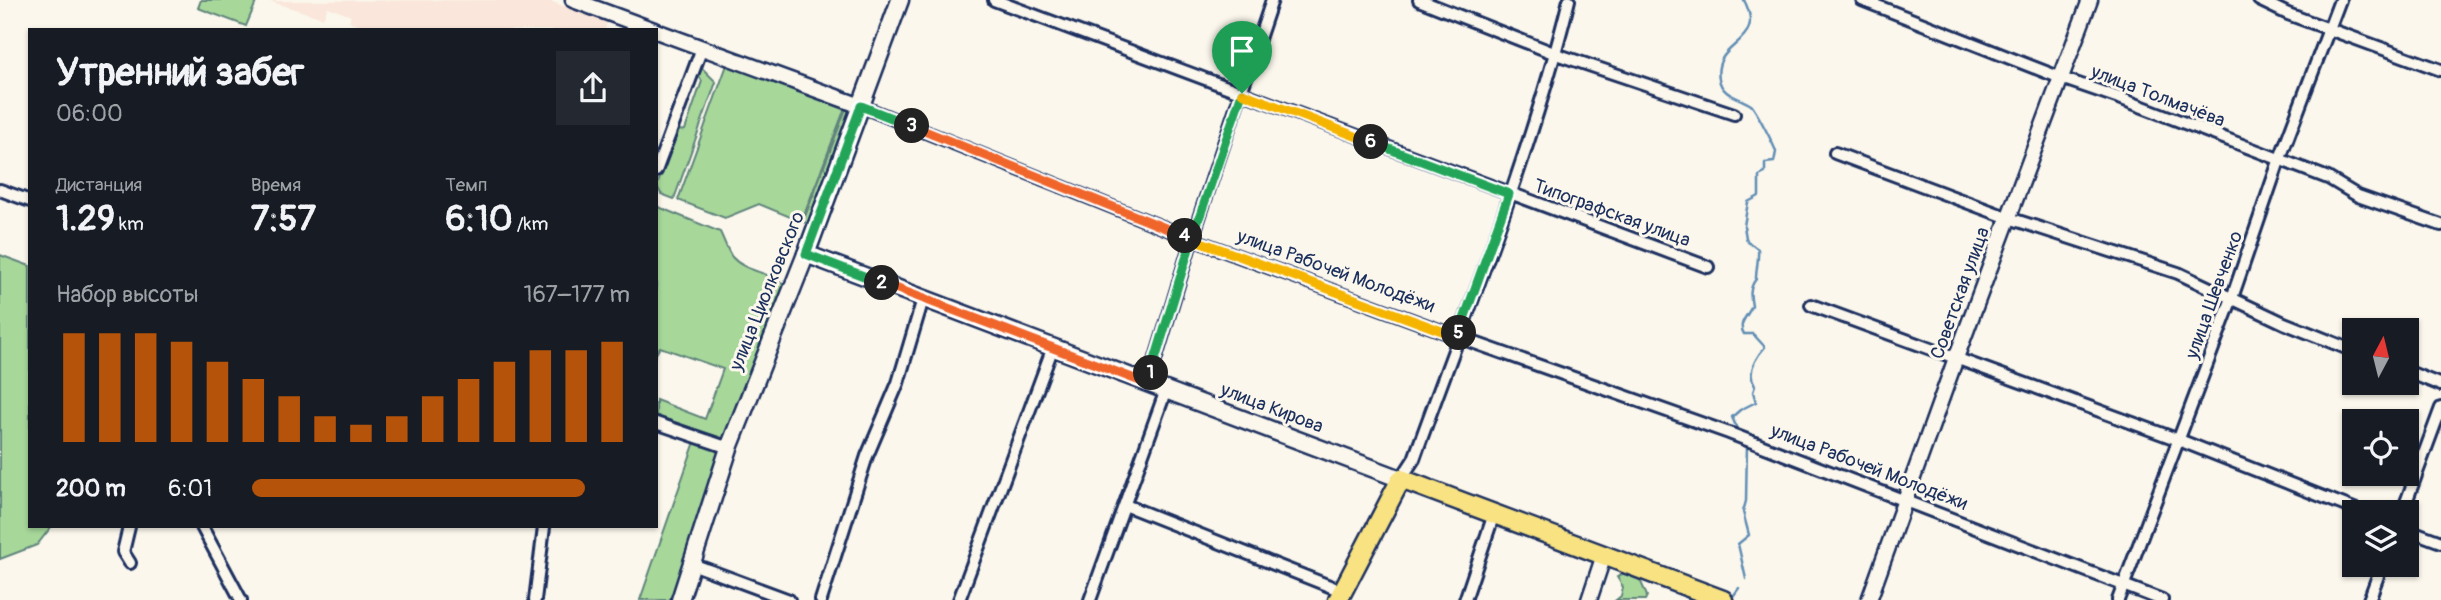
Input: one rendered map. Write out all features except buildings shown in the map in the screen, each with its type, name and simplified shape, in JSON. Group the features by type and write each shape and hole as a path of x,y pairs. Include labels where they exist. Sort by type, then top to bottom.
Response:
{"main road":[{"name":"улица Циолковского","path":"680,600 729,448 806,254 900,0"},
{"name":"улица Кирова","path":"806,254 1723,600"},
{"path":"1340,596 1401,479"}],"street":[{"name":"улица Рабочей Молодёжи","path":"573,0 650,28"},
{"name":"Типографская улица","path":"994,0 1708,267"},
{"path":"1148,384 1192,239 1272,0"},
{"path":"1419,0 1556,54 1734,114"},
{"path":"1401,479 1413,459 1509,194 1556,54 1569,0"},
{"name":"улица Толмачёва","path":"1862,0 2328,178 2358,196 2441,225"},
{"name":"Советская улица","path":"1869,600 2090,0"},
{"path":"2259,0 2288,14 2441,70"},
{"name":"улица Шевченко","path":"2118,600 2232,298 2279,161 2340,0"},
{"name":"улица Рабочей Молодёжи","path":"658,31 861,106 1192,239 1729,433 2162,600"},
{"path":"658,166 702,48"},
{"path":"1835,153 2008,218 2178,273 2284,323 2342,346"},
{"path":"0,190 28,200"},
{"path":"821,600 867,456 898,383 923,299"},
{"path":"1811,304 2179,440 2342,504"},
{"path":"959,600 1053,347"},
{"path":"2419,376 2441,385"},
{"path":"1090,600 1166,390"},
{"path":"2407,500 2441,408"},
{"path":"658,423 729,448"},
{"path":"1125,505 1340,596"},
{"path":"1465,600 1494,514"},
{"path":"129,528 123,552 130,563"},
{"path":"203,528 241,600"},
{"path":"535,600 544,528"},
{"path":"2419,534 2441,542"},
{"path":"1588,600 1604,555"},
{"path":"692,564 789,600"},
{"path":"2369,600 2378,577"}],"shaded area":[{"path":"547,0 607,22 606,28 367,28 349,21 351,16 328,7 323,18 269,1"}],"green space":[{"path":"201,0 257,0 246,26 198,8"},
{"path":"728,62 845,108 804,215 795,219 759,204 725,218 678,200"},
{"path":"700,66 716,82 674,199 661,194 658,183 676,131 685,130 702,81 699,76"},
{"path":"849,101 861,106 816,226 803,222"},
{"path":"658,207 720,232 730,254 738,262 773,277 785,286 725,439 658,417 658,401 705,419 723,369 660,347 658,350"},
{"path":"0,255 28,265 28,528 50,528 37,545 0,559"},
{"path":"697,436 729,448 680,600 640,600"},
{"path":"1626,572 1638,575 1647,596 1645,600 1616,600 1621,596 1623,587 1617,577"}],"waterway":[{"path":"1738,431 1732,417 1756,402 1752,371 1755,361 1765,347 1753,334 1744,334 1742,330 1742,323 1752,306 1751,292 1756,279 1758,253 1758,249 1748,242 1744,226 1748,202 1759,196 1759,176 1765,173 1765,163 1774,162 1776,152 1751,105 1727,93 1719,79 1719,66 1723,57 1745,35 1749,26 1750,15 1744,0"},
{"path":"1746,579 1738,544 1749,535 1743,512 1746,501 1747,444"},
{"path":"1734,595 1739,588"}],"route":[{"path":"1242,93 1192,239 1148,384 806,254 861,106 1192,239 1458,337 1509,194 1242,93"}]}
